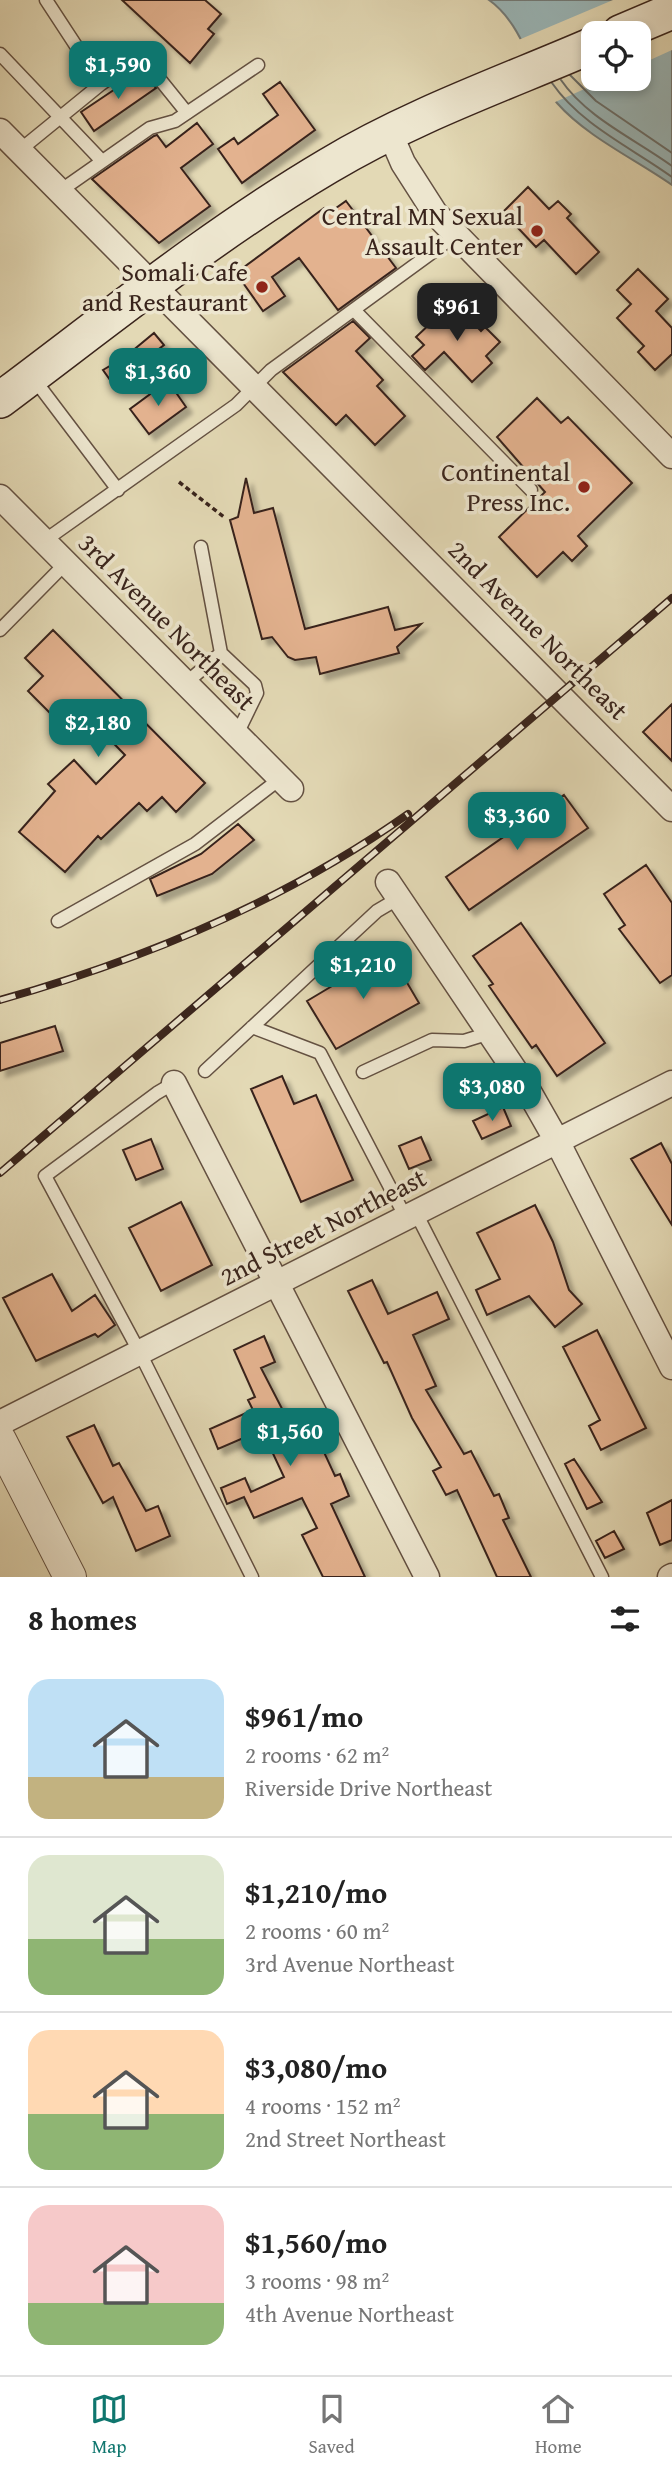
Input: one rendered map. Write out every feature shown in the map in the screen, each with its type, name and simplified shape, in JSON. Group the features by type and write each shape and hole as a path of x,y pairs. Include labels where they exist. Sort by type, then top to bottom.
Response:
{"main road":[{"path":"648,21 672,11"},
{"path":"0,400 155,284 330,164 390,133 581,50"}],"street":[{"name":"2nd Avenue Northeast","path":"0,131 669,798"},
{"path":"390,133 403,163 435,213 672,456"},
{"name":"3rd Avenue Northeast","path":"0,496 286,783"},
{"path":"394,890 490,1033 557,1141 672,1367"},
{"path":"174,1083 427,1577"},
{"name":"2nd Street Northeast","path":"0,1423 672,1083"},
{"path":"0,1440 70,1577"}],"lane":[{"path":"46,0 101,84"},
{"path":"0,54 101,160"},
{"path":"20,150 63,118 101,84 141,56 187,113"},
{"path":"60,191 150,128 175,121 258,65"},
{"path":"44,541 236,405 271,370 456,235"},
{"path":"354,310 531,490"},
{"path":"32,376 118,490"},
{"path":"201,547 221,653 255,685 257,693 237,734"},
{"path":"0,630 66,563"},
{"path":"186,683 221,653"},
{"path":"58,921 195,844 286,783"},
{"path":"205,1071 377,911 394,890"},
{"path":"252,1027 320,1053 411,1215 602,1577"},
{"path":"363,1072 432,1040 464,1041 490,1033"},
{"path":"174,1083 46,1176 140,1353 253,1577"}],"path":[{"path":"178,482 225,517"}],"water":[{"path":"489,0 672,0 672,185 582,127 557,103 510,22"}],"pier":[{"path":"613,0 672,0 672,50 651,60 651,21 581,21 581,91 553,103 516,41"}],"building":[{"path":"122,0 205,0 221,14 208,29 214,34 190,63"},
{"path":"142,71 156,88 94,131 81,112"},
{"path":"280,82 315,130 242,183 218,149 234,138 238,144 278,115 263,94"},
{"path":"197,123 213,144 181,168 210,206 159,243 92,179 154,136 157,135 166,147"},
{"path":"528,187 549,209 558,201 571,214 567,218 599,252 576,274 544,240 536,247 503,212"},
{"path":"346,201 396,268 338,310 299,258 272,277 285,296 263,311 236,273 324,208 329,213"},
{"path":"638,269 668,299 656,311 672,328 672,354 655,370 638,352 644,346 617,318 631,304 617,290"},
{"path":"453,302 481,331 485,327 500,342 486,356 492,363 472,382 444,352 425,370 412,356 424,345 416,337"},
{"path":"353,321 370,338 356,351 383,380 377,386 405,416 375,445 346,415 336,425 283,372"},
{"path":"154,333 164,345 113,384 103,370 125,357"},
{"path":"168,381 186,407 149,434 130,409"},
{"name":"Continental Press Inc.","path":"537,398 561,423 568,417 632,483 578,536 587,546 572,561 563,552 537,577 499,537 545,492 497,437"},
{"path":"246,478 254,513 273,508 305,629 388,607 395,630 421,624 397,647 399,653 320,674 316,657 295,660 288,657 272,637 262,639 230,520 238,517"},
{"path":"53,630 205,783 176,812 162,797 147,811 139,803 101,839 98,836 65,872 19,832 55,791 48,784 74,760 96,784 125,755 84,713 67,730 28,691 43,676 25,658"},
{"path":"672,704 672,761 643,732"},
{"path":"564,795 588,828 469,910 446,877"},
{"path":"238,824 254,840 212,874 157,896 150,879 201,854"},
{"path":"646,865 672,903 672,975 660,983 619,929 625,925 604,894"},
{"path":"521,923 605,1043 557,1076 536,1045 532,1048 489,986 493,984 473,956"},
{"path":"389,952 419,1003 336,1049 307,1001"},
{"path":"55,1026 63,1051 0,1071 0,1043"},
{"path":"282,1076 294,1104 316,1095 353,1180 301,1202 251,1089"},
{"path":"503,1107 511,1126 482,1139 473,1121"},
{"path":"421,1137 431,1160 409,1169 399,1146"},
{"path":"151,1139 163,1169 136,1180 123,1150"},
{"path":"661,1143 672,1164 672,1225 631,1159"},
{"path":"181,1202 212,1265 161,1291 129,1228"},
{"path":"535,1205 553,1242 569,1290 582,1304 555,1327 529,1296 487,1315 476,1290 500,1279 477,1233"},
{"path":"52,1274 72,1311 95,1295 115,1325 98,1337 95,1334 36,1361 3,1298"},
{"path":"372,1280 388,1314 437,1292 449,1319 413,1335 436,1386 426,1390 464,1454 471,1451 494,1496 499,1494 509,1518 503,1520 531,1577 497,1577 457,1490 446,1495 433,1471 441,1467 412,1418 387,1362 384,1363 348,1291"},
{"path":"597,1330 646,1428 601,1450 589,1426 600,1420 563,1347"},
{"path":"264,1336 275,1362 261,1368 294,1432 311,1424 335,1476 340,1474 349,1496 331,1504 365,1577 323,1577 302,1535 317,1528 302,1498 254,1518 244,1497 227,1504 221,1488 245,1478 251,1492 284,1477 262,1430 218,1449 210,1429 253,1410 248,1400 255,1397 234,1350"},
{"path":"94,1425 113,1466 119,1463 146,1511 158,1506 170,1536 136,1551 113,1497 103,1503 67,1437"},
{"path":"574,1459 602,1502 587,1509 565,1464"},
{"path":"672,1500 672,1540 660,1545 647,1513"},
{"path":"614,1531 624,1549 605,1558 596,1541"}],"railway":[{"path":"0,1173 672,598"},
{"path":"0,1000 108,966 212,924 313,874 408,814"}],"place":[{"name":"Central MN Sexual Assault Center","path":"537,231"},
{"name":"Somali Cafe and Restaurant","path":"262,287"},
{"name":"Continental Press Inc.","path":"584,487"}]}
